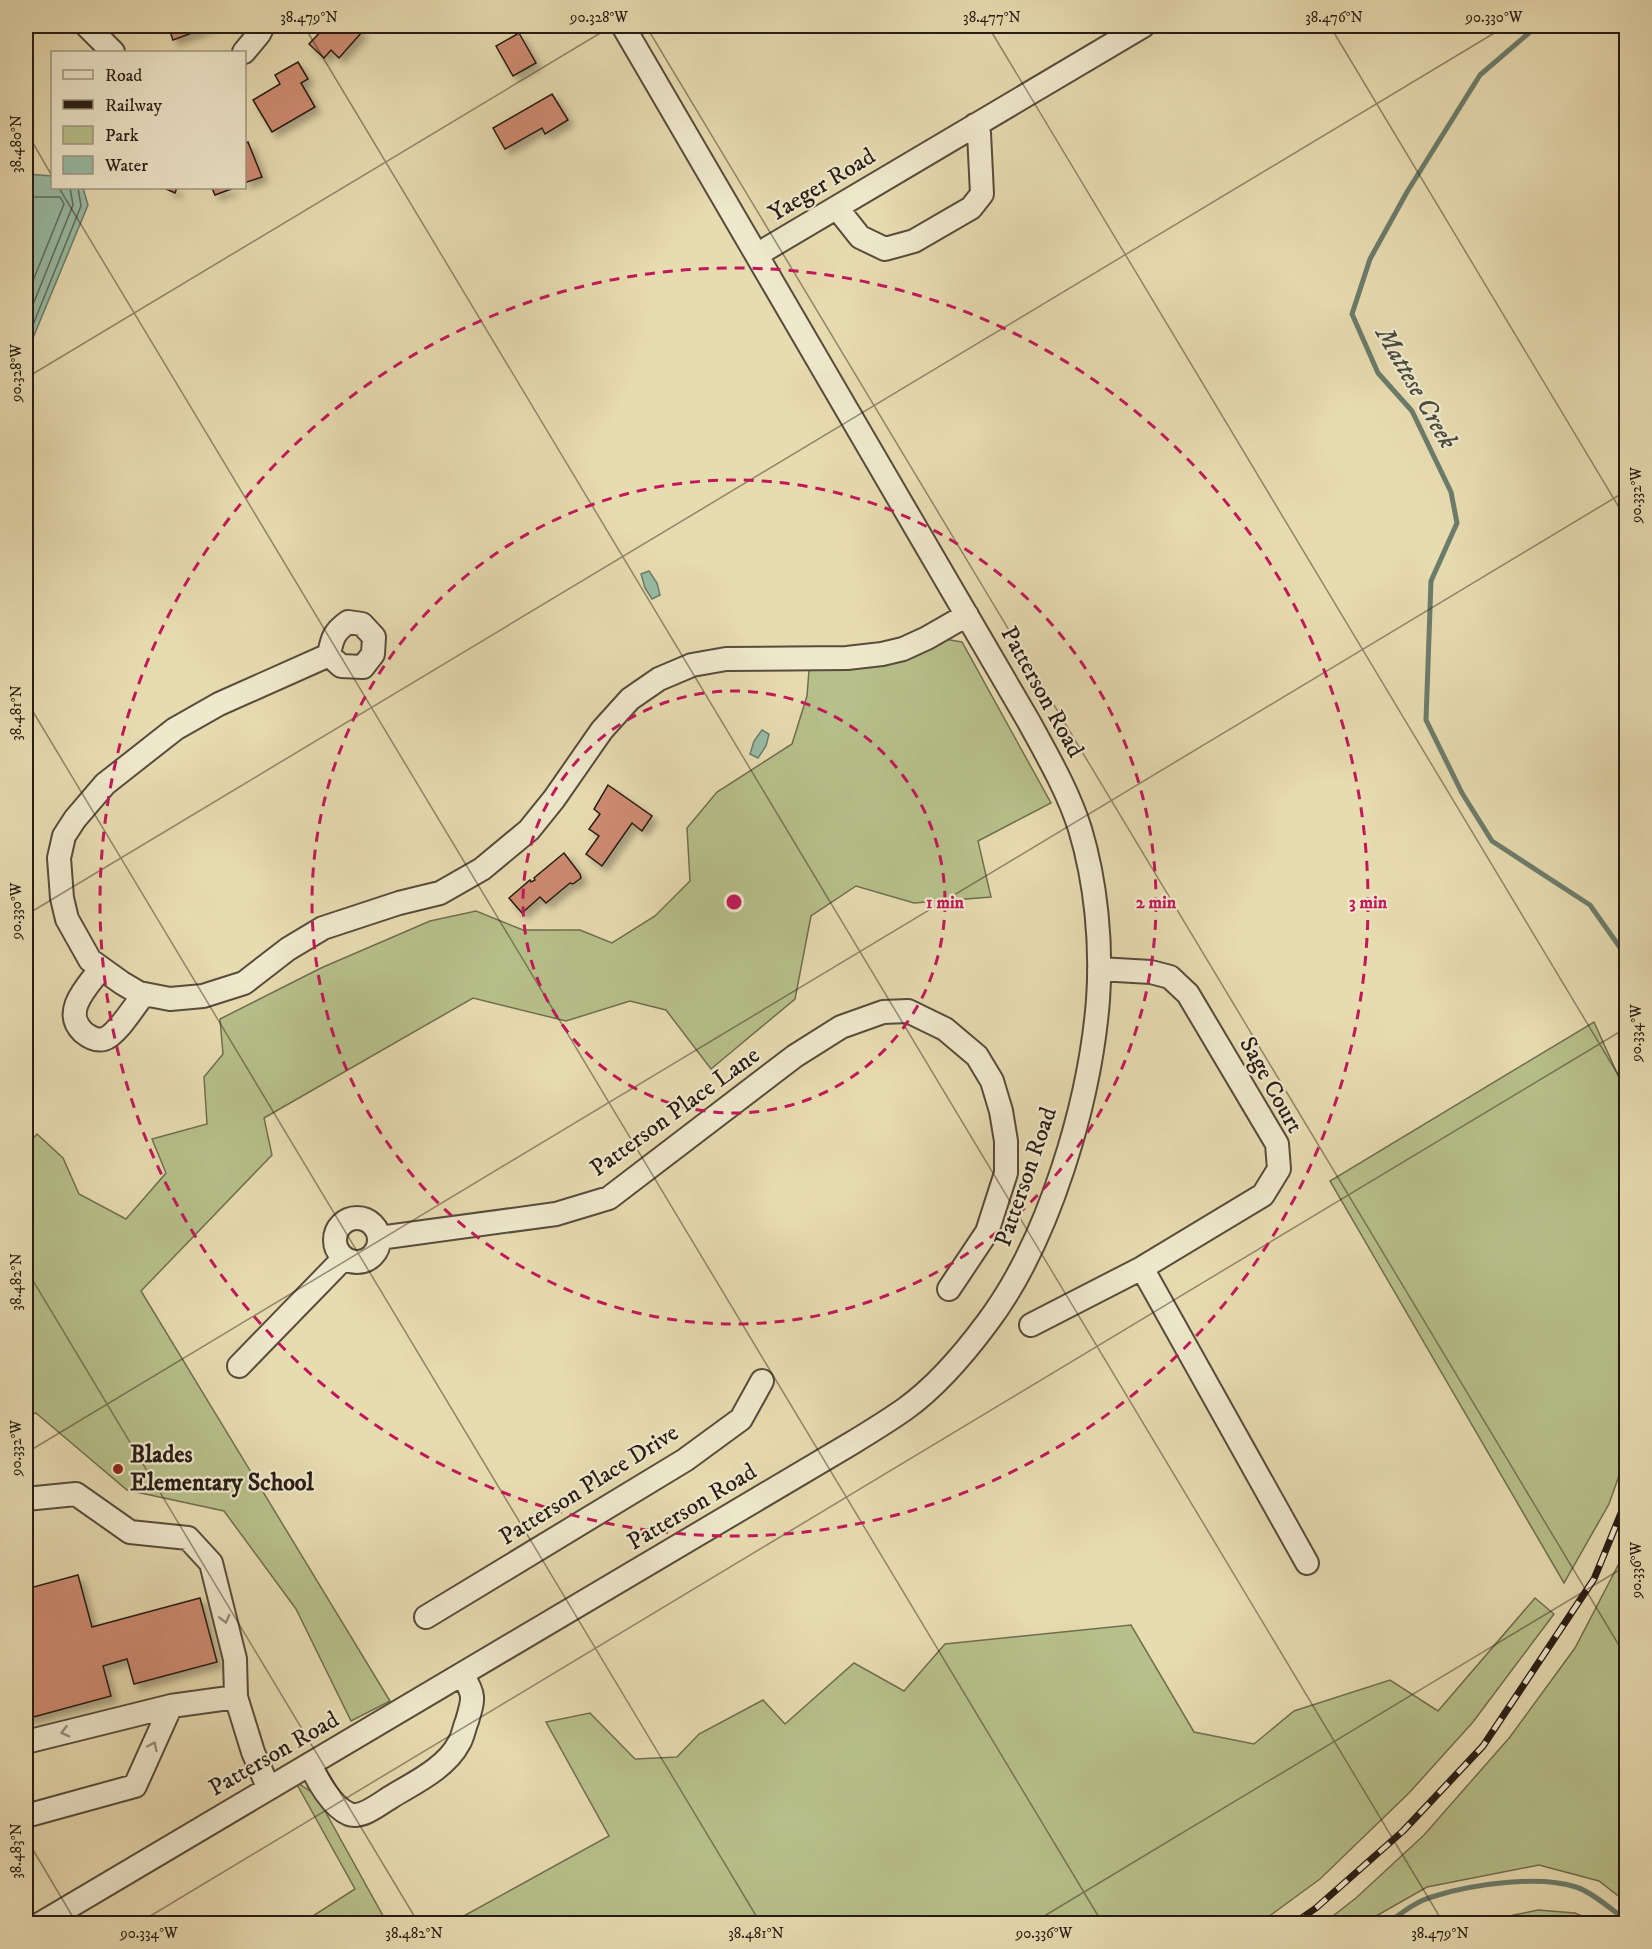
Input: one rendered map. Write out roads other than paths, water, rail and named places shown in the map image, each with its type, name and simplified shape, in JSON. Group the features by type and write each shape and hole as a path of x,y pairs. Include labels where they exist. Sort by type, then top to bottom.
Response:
{"street":[{"path":"87,26 112,51"},
{"path":"245,51 260,34 262,26"},
{"name":"Yaeger Road","path":"623,26 758,254 1143,26"},
{"path":"837,208 860,237 885,249 914,241 971,208 982,194 979,133 975,125"},
{"name":"Patterson Road","path":"40,1923 907,1408 935,1384 988,1323 1030,1254 1052,1199 1076,1119 1086,1078 1098,1000 1097,920 1092,882 1080,830 1069,797 1034,731 758,254"},
{"path":"329,656 219,704 175,729 105,784 80,811 64,836 60,854 62,898 68,919 90,960 100,968 144,994 170,999 203,996 244,983 288,949 322,928 399,903 440,893 482,869 529,830 554,799 602,730 630,699 659,679 692,665 726,659 847,658 882,654 903,649 967,615"},
{"path":"100,968 78,999 74,1014 79,1028 90,1038 104,1039 116,1031 144,994"},
{"name":"Sage Court","path":"1031,1325 1142,1268 1263,1195 1279,1169 1277,1143 1188,994 1170,977 1151,972 1099,969"},
{"name":"Patterson Place Lane","path":"379,1238 556,1214 609,1198 795,1056 841,1027 883,1012 908,1011 945,1029 977,1056 992,1081 1001,1111 1006,1141 1006,1173 987,1232 950,1289"},
{"path":"361,1218 367,1220 377,1231 379,1238 376,1252 365,1261 351,1262 344,1258 335,1245 336,1231 347,1220 361,1218"},
{"path":"239,1366 344,1258"},
{"path":"1142,1268 1307,1563"},
{"name":"Patterson Place Drive","path":"426,1617 685,1460 741,1419 762,1381"},
{"path":"26,1499 76,1494 130,1532 188,1538 211,1563 235,1659 236,1697 253,1752 268,1787"},
{"path":"310,1764 320,1784 332,1799 350,1814 359,1814 400,1792 449,1757 460,1742 472,1704 472,1691 462,1674"},
{"path":"26,1742 171,1706 236,1697"},
{"path":"26,1816 135,1786 171,1706"}],"water":[{"path":"26,174 51,176 51,189 83,189 88,205 26,351"},
{"path":"649,571 657,583 660,595 652,599 645,588 641,574"},
{"path":"762,730 769,734 766,746 758,758 750,754 754,741"}],"waterway":[{"name":"Mattese Creek","path":"1537,26 1480,75 1407,192 1370,259 1352,314 1378,373 1412,411 1451,492 1457,523 1431,581 1426,720 1462,793 1492,841 1590,905 1626,956"},
{"name":"Mattese Creek","path":"1387,1924 1410,1907 1429,1898 1468,1888 1525,1881 1561,1883 1582,1889 1626,1920"}],"railway":[{"path":"1293,1924 1316,1908 1403,1831 1483,1746 1594,1579 1626,1501"}],"place":[{"name":"Blades Elementary School","path":"118,1469"}]}
